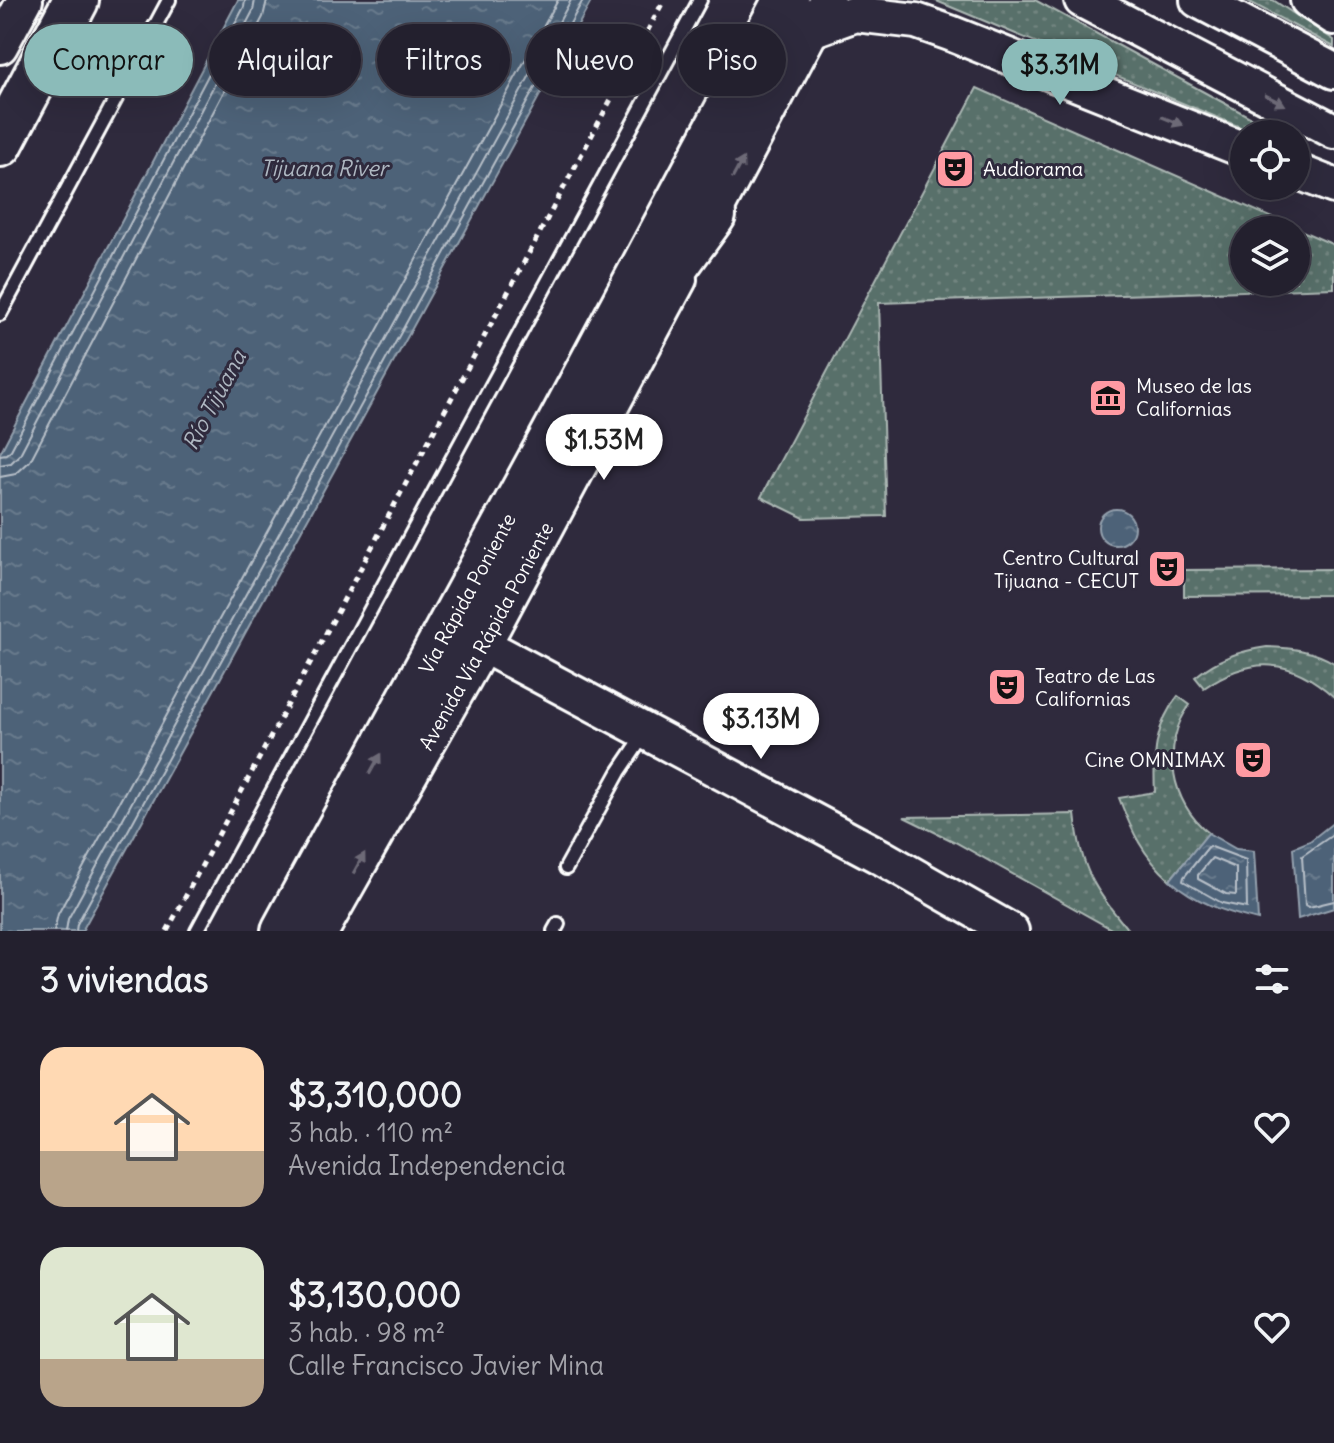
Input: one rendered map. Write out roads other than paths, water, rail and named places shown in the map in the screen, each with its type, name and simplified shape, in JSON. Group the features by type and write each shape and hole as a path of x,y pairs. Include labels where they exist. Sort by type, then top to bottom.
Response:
{"highway":[{"path":"52,24 60,0"},
{"path":"63,24 76,0"},
{"name":"Vía Rápida Poniente","path":"284,931 556,431 798,15"},
{"path":"0,144 25,96"},
{"path":"556,431 713,215"}],"main road":[{"path":"0,46 25,0"},
{"name":"Avenida Vía Rápida Poniente","path":"321,931 483,645 713,215 798,15 827,0"},
{"path":"1082,0 1334,131"},
{"path":"1198,0 1334,71"},
{"path":"1308,0 1334,17"},
{"path":"798,15 855,14 916,21 1230,144"},
{"path":"1310,177 1334,186"},
{"path":"483,645 883,858 1011,931"}],"lane":[{"path":"0,314 169,0"},
{"path":"197,931 700,0"},
{"path":"566,868 619,772 646,732"}],"water":[{"name":"Tijuana River","path":"238,0 592,0 579,24 526,24 526,96 539,96 82,931 0,931 0,453 188,96 193,96 193,86 209,55 209,96 361,96 361,24 225,24"},
{"path":"1116,509 1129,514 1134,527 1129,540 1116,545 1103,540 1098,527 1103,514"},
{"path":"1334,822 1334,908 1298,919 1293,848 1310,841"},
{"path":"1208,833 1236,849 1254,851 1258,920 1211,906 1170,880"}],"place":[{"name":"Audiorama","path":"955,169"},
{"name":"Museo de las Californias","path":"1108,398"},
{"name":"Centro Cultural Tijuana - CECUT","path":"1167,569"},
{"name":"Teatro de Las Californias","path":"1007,687"},
{"name":"Cine OMNIMAX","path":"1253,760"}],"water label":[{"name":"Río Tijuana","path":"214,400"}]}
